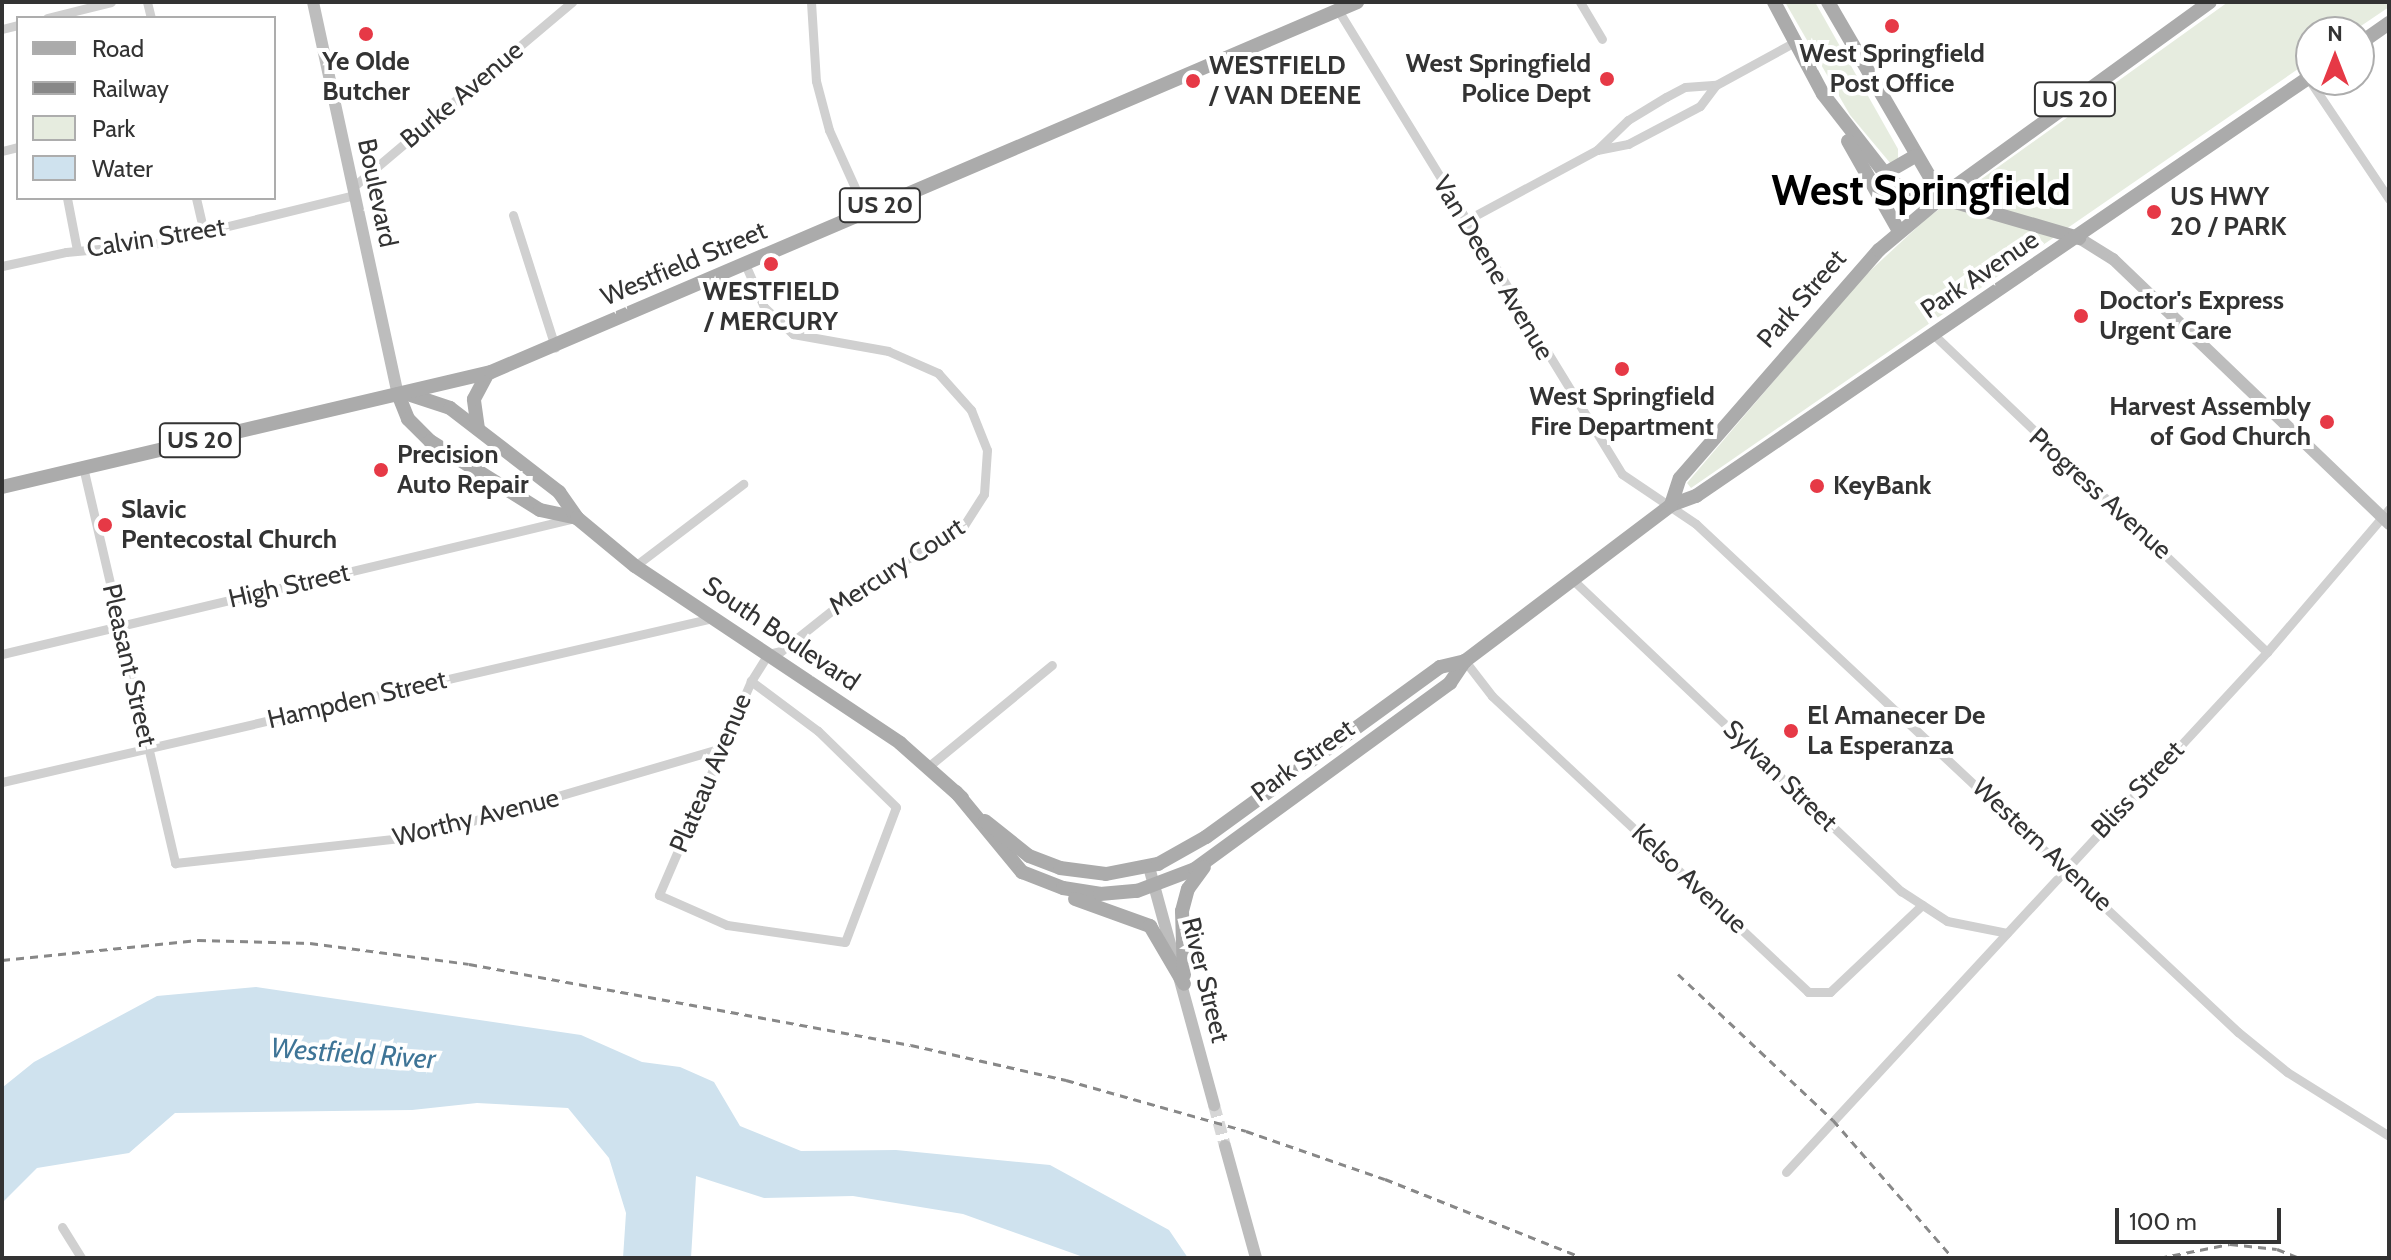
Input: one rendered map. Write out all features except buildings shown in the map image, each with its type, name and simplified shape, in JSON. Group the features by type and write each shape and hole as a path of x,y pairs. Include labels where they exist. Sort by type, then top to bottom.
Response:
{"main road":[{"name":"Boulevard","path":"313,2 398,394"},
{"name":"Westfield Street","path":"2,487 491,372 1357,2"},
{"path":"1774,2 1899,231"},
{"path":"1828,2 1942,198"},
{"name":"Park Street","path":"1158,886 1224,849 1450,683 1465,661 1671,505 1680,478 1845,285 1899,231 2210,2"},
{"name":"Park Avenue","path":"1671,505 1696,496 2079,238 2295,87"},
{"path":"1823,94 1893,184 2079,238 2113,259 2387,517"},
{"path":"1884,174 1915,156"},
{"path":"479,430 474,396 491,372"},
{"name":"South Boulevard","path":"577,518 540,510 430,441 408,419 398,394 433,399 479,430 559,492 577,518 635,566 929,766 1012,845 1045,863 1096,874 1149,867"},
{"name":"Park Street","path":"1149,867 1206,837 1440,667 1465,661"},
{"name":"South Boulevard","path":"956,792 1022,872"},
{"path":"1184,984 1182,911 1195,878 1224,849"},
{"name":"River Street","path":"1149,867 1158,886 1214,1105"},
{"path":"1022,872 1056,892 1150,926 1165,944 1184,984"},
{"path":"1022,872 1088,893 1158,886"},
{"path":"1225,1146 1256,1258"}],"street":[{"path":"55,16 111,2"},
{"name":"Burke Avenue","path":"354,191 572,2"},
{"path":"811,2 816,81 829,130 866,212"},
{"path":"1580,2 1602,39"},
{"name":"Van Deene Avenue","path":"1338,10 1617,468 1671,505"},
{"path":"1597,150 1628,144 1700,106 1716,85 1795,42"},
{"path":"1465,221 1597,150 1628,120 1666,97 1685,87 1716,85"},
{"path":"2322,96 2389,199"},
{"name":"Calvin Street","path":"2,266 77,250 137,246 204,233 354,191"},
{"path":"67,200 77,250"},
{"path":"196,200 204,233"},
{"path":"513,215 555,347"},
{"name":"Mercury Court","path":"745,264 764,307 793,334 897,353 946,379 976,419 988,460 982,501 961,530 875,576 781,651 768,654"},
{"name":"Progress Avenue","path":"1934,335 2267,652"},
{"name":"Pleasant Street","path":"83,467 175,863"},
{"path":"635,566 743,484"},
{"name":"Western Avenue","path":"1671,505 2066,867 2238,1032 2287,1072 2389,1136"},
{"name":"Bliss Street","path":"1786,1172 2267,652 2387,517"},
{"name":"High Street","path":"2,654 577,518"},
{"name":"Sylvan Street","path":"1574,581 1880,872 1922,905 1955,924 2007,933"},
{"name":"Hampden Street","path":"2,782 713,618"},
{"name":"Plateau Avenue","path":"751,681 818,731 896,807 845,942 727,925 659,895 751,681 768,654"},
{"name":"Kelso Avenue","path":"1465,661 1492,696 1808,992 1830,992 1922,905"},
{"path":"929,766 1052,665"},
{"name":"Worthy Avenue","path":"175,863 421,836 722,748"},
{"path":"62,1227 81,1258"}],"green space":[{"path":"1785,2 1815,2 1898,149 1898,159 1891,164 1850,115"},
{"path":"2228,2 2389,2 2389,7 2375,16 2295,16 2295,71 1691,488 1687,483 1858,282 1927,218"}],"water":[{"name":"Westfield River","path":"256,987 581,1035 642,1062 680,1067 714,1082 740,1126 801,1151 896,1150 1050,1165 1169,1230 1188,1258 1086,1258 963,1214 853,1196 764,1198 696,1176 691,1258 623,1258 626,1213 609,1158 568,1108 477,1103 412,1110 175,1113 129,1153 37,1168 2,1203 3,1087 34,1062 157,996"}],"tunnel":[{"path":"1214,1105 1225,1146"}],"railway":[{"path":"2,960 198,940 310,943 469,964 911,1045 1066,1080 1246,1131 1385,1179 1584,1258"},
{"path":"1678,974 1833,1120 1953,1258"},
{"path":"2159,1258 2230,1244 2277,1249 2299,1258"}],"place":[{"name":"West Springfield Post Office","path":"1892,26"},
{"name":"Ye Olde Butcher","path":"366,34"},
{"name":"West Springfield Police Dept","path":"1607,79"},
{"name":"WESTFIELD / VAN DEENE","path":"1193,81"},
{"name":"US HWY 20 / PARK","path":"2154,212"},
{"name":"WESTFIELD / MERCURY","path":"771,264"},
{"name":"Doctor's Express Urgent Care","path":"2081,316"},
{"name":"West Springfield Fire Department","path":"1622,369"},
{"name":"Harvest Assembly of God Church","path":"2327,422"},
{"name":"Precision Auto Repair","path":"381,470"},
{"name":"KeyBank","path":"1817,486"},
{"name":"Slavic Pentecostal Church","path":"105,525"},
{"name":"El Amanecer De La Esperanza","path":"1791,731"}],"district":[{"name":"West Springfield","path":"1921,190"}]}
